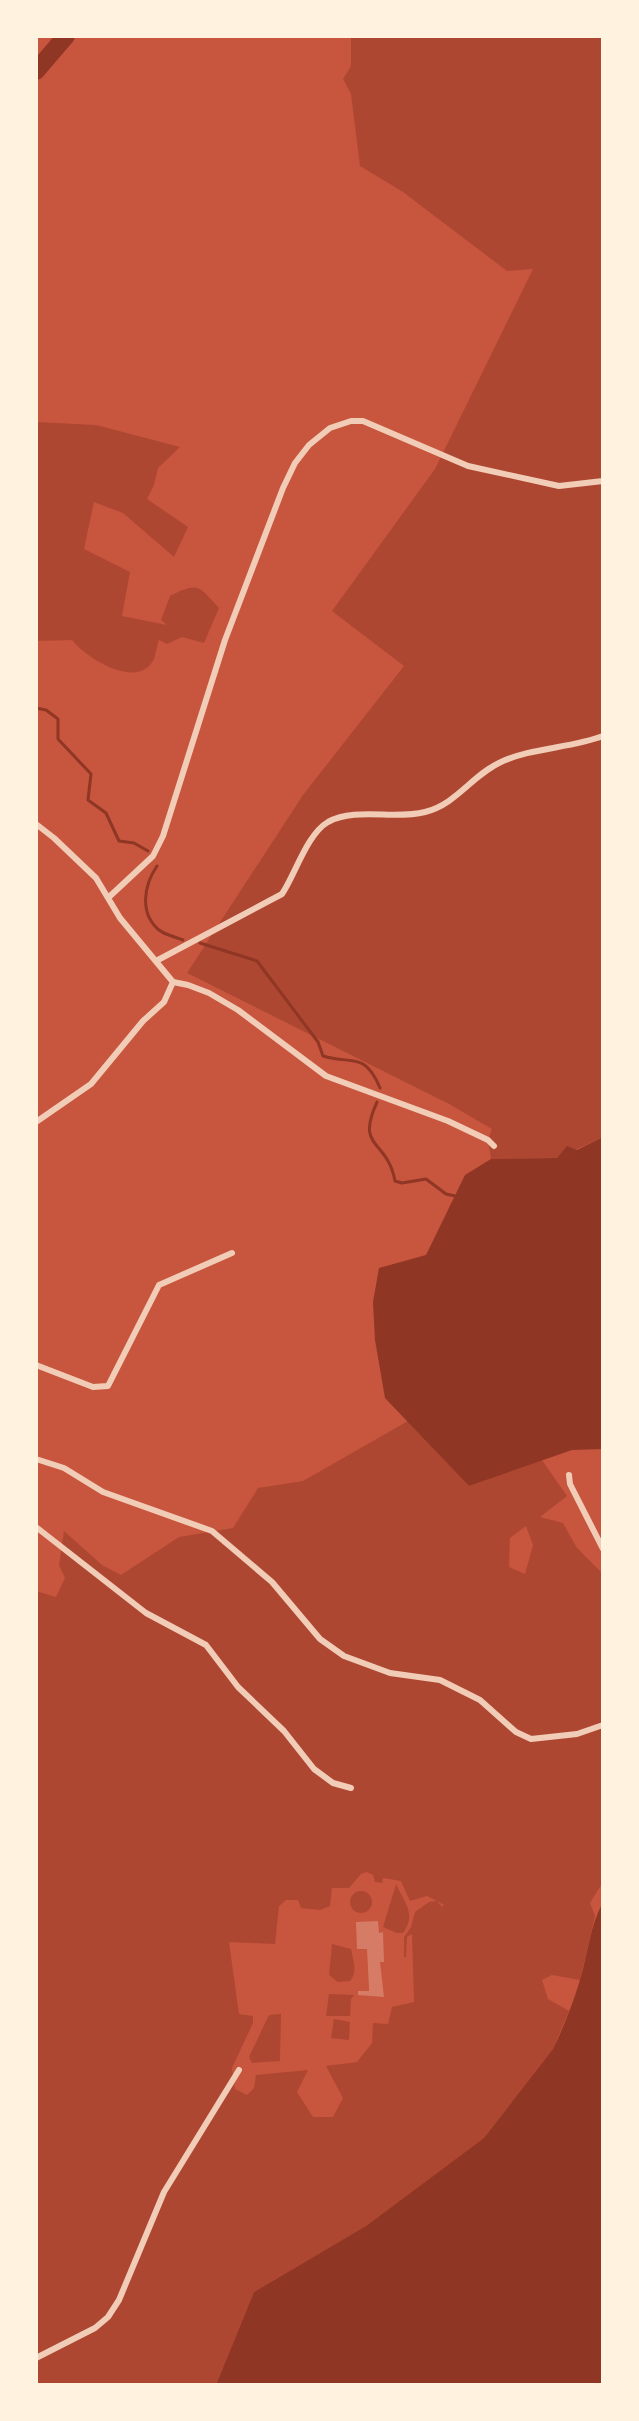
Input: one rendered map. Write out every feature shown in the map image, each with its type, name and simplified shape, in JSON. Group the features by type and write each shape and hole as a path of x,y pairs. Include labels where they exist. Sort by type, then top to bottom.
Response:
{"street":[{"path":"109,897 153,856 158,847 225,640 283,488 295,463 321,434 338,424 363,421 468,466 559,486 603,481"},
{"path":"156,961 282,894 303,853 324,824 342,817 422,813 446,805 484,772 504,761 603,736"},
{"path":"36,824 89,871 120,918 173,982 209,993 238,1010 326,1076 448,1121 488,1140 494,1146"},
{"path":"36,1122 91,1084 143,1021 164,1002 173,982"},
{"path":"36,1365 93,1387 108,1386 159,1285 232,1253"},
{"path":"36,1459 64,1468 113,1496 212,1531 272,1582 320,1639 344,1656 390,1673 440,1680 460,1688 480,1700 516,1732 531,1739 577,1734 603,1725"},
{"path":"569,1475 570,1484 603,1549"},
{"path":"36,1527 146,1613 206,1645 238,1687 284,1731 314,1769 333,1783 351,1788"},
{"path":"36,2358 95,2328 108,2317 119,2300 164,2192 239,2070"}],"shaded area":[{"path":"351,36 603,36 603,1137 557,1158 491,1159 488,1140 492,1129 449,1104 187,973 303,795 404,666 332,611 435,469 533,269 507,271 403,192 360,166 351,94 343,79 351,66"},
{"path":"36,422 96,425 180,447 158,468 147,499 188,527 174,557 123,513 94,502 84,549 130,572 122,616 167,625 161,620 170,596 192,588 202,590 219,608 204,643 182,637 167,644 159,640 154,659 146,668 125,672 88,655 72,640 36,641"},
{"path":"603,1137 603,1449 572,1450 469,1486 385,1398 375,1340 373,1302 379,1268 426,1255 465,1175 491,1159 557,1158 567,1146 577,1150"},
{"path":"408,1421 469,1486 542,1460 567,1496 540,1517 563,1523 577,1548 603,1574 603,1882 590,1903 595,1916 580,1980 552,1975 542,1980 548,1999 569,2011 553,2049 484,2138 366,2226 254,2292 216,2385 36,2385 36,1591 56,1597 65,1578 59,1565 64,1531 102,1565 121,1575 179,1537 233,1528 258,1488 303,1481","holes":["526,1526 533,1545 525,1574 509,1567 510,1538","367,1872 373,1875 375,1882 382,1883 383,1878 401,1881 410,1901 427,1896 437,1901 429,1902 415,1912 404,1937 406,1957 407,1937 412,1934 414,2002 392,2007 388,2024 373,2023 372,2043 357,2062 326,2066 343,2098 333,2117 313,2117 297,2092 308,2070 256,2075 254,2088 247,2095 235,2089 232,2068 253,2023 253,2016 239,2014 229,1942 275,1944 279,1906 286,1900 298,1900 301,1908 320,1910 330,1906 332,1888 349,1888 361,1874"]},
{"path":"396,1884 409,1914 403,1933 383,1927"},
{"path":"361,1891 369,1894 372,1902 369,1910 361,1913 353,1910 350,1902 353,1894"},
{"path":"603,1902 603,2385 216,2385 254,2292 366,2226 484,2138 553,2049 565,2024"},
{"path":"332,1944 351,1949 354,1970 350,1981 338,1982 329,1975"},
{"path":"329,1994 354,1995 350,2016 326,2016"},
{"path":"281,2014 280,2061 252,2063 249,2057 269,2015"},
{"path":"334,2019 350,2022 349,2040 331,2038"}],"building":[{"path":"378,1921 379,1933 383,1932 384,1962 380,1962 384,1997 358,1995 358,1991 369,1991 369,1988 367,1949 357,1949 356,1922"}],"waterway":[{"path":"36,71 66,36"},
{"path":"36,708 46,710 58,719 58,739 91,774 88,800 106,813 119,841 134,843 148,851"},
{"path":"157,866 147,890 148,916 159,930 183,940"},
{"path":"200,943 257,961 318,1042 323,1056 363,1064 380,1088"},
{"path":"377,1102 369,1129 371,1137 386,1157 395,1181 402,1183 426,1179 446,1194 455,1196"}]}
